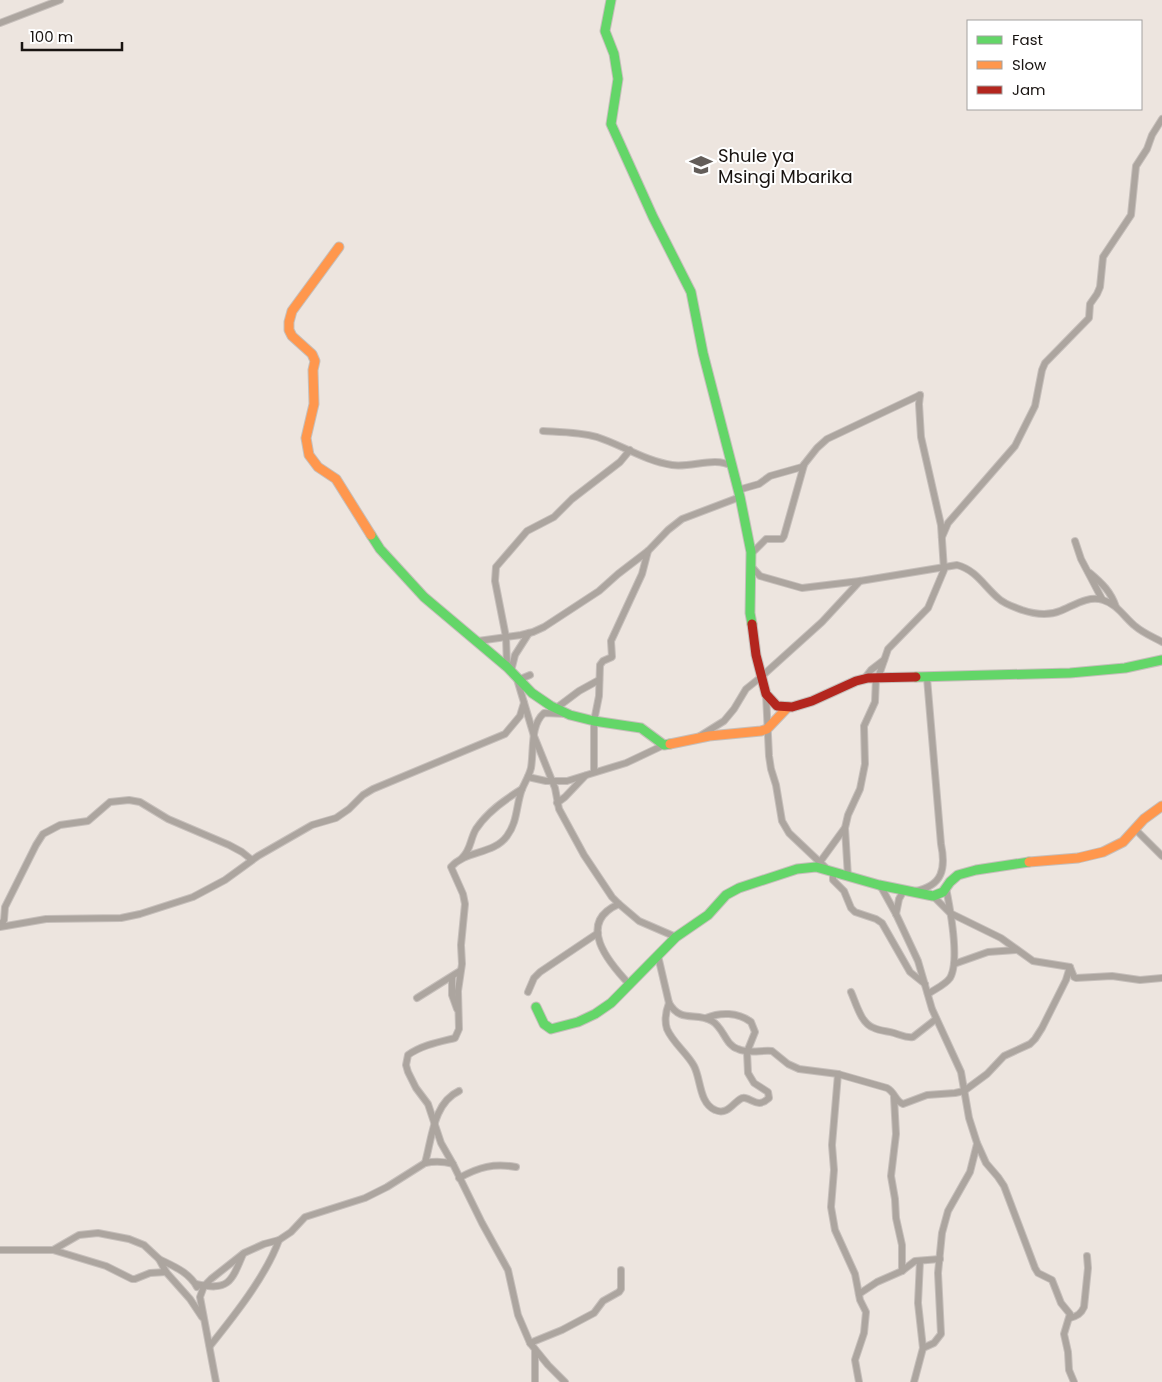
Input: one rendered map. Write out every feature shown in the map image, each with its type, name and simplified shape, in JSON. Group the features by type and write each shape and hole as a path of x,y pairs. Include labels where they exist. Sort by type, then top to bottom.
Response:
{"street":[{"path":"0,22 60,0"},
{"path":"611,0 605,31 614,54 618,79 611,124 653,217 691,292 701,346 739,493 751,554 750,613 761,677 766,694 770,764 776,785 782,823 789,833 827,868 848,877 933,896 941,893 958,875 976,870 1014,863 1078,858 1103,852 1124,842 1136,830 1144,818 1162,806"},
{"path":"942,538 948,523 1015,446 1035,406 1042,370 1046,363 1089,318 1090,304 1100,287 1103,257 1131,215 1136,166 1162,119"},
{"path":"338,247 292,311 290,317 290,329 294,340 310,352 316,361 313,370 314,404 306,438 309,455 318,467 336,479 380,549 428,601 478,641 532,693 570,714 642,728 664,745"},
{"path":"478,641 529,633 544,627 599,591 648,551 668,530 682,519 759,484 770,476 799,469 827,439 920,395 921,437 936,500 944,567 928,608 889,649 884,659 877,678 875,702 864,726 865,764 860,793 848,815 845,828 827,868"},
{"path":"544,431 593,436 660,462 674,465 721,462 732,466"},
{"path":"630,450 620,462 570,501 554,517 527,531 496,568 496,581 513,674 534,736 556,790 561,814 584,855 612,897 639,921 676,937"},
{"path":"751,554 766,539 782,538 784,536 804,465"},
{"path":"1075,541 1102,599 1116,607 1137,628 1162,642"},
{"path":"594,768 594,720 599,696 600,665 603,661 612,658 610,641 642,574 648,551"},
{"path":"752,566 760,576 800,588 860,581 957,565 969,569 1000,600 1030,612 1054,613 1078,602 1102,599"},
{"path":"1088,571 1104,585 1113,598 1116,607"},
{"path":"697,738 724,721 746,690 822,622 860,581"},
{"path":"513,674 515,655 529,633"},
{"path":"864,679 884,659"},
{"path":"766,694 777,706 788,708 812,701 864,679 1080,673 1125,668 1162,660"},
{"path":"513,674 530,675"},
{"path":"896,914 899,899 908,891 923,890 936,882 943,870 944,859 941,844 927,678"},
{"path":"461,859 488,850 498,845 507,837 517,816 522,790 528,776 532,760 534,736 540,716 557,708 579,691 599,680"},
{"path":"0,927 38,920 108,919 140,914 193,897 225,880 252,860 312,824 336,818 373,789 505,734 520,716 524,703"},
{"path":"557,802 565,797 594,768 626,763 664,745 719,735 751,734 767,729 788,708"},
{"path":"520,716 544,713 570,714"},
{"path":"528,776 552,781 567,781 586,775"},
{"path":"522,790 494,808 483,819 475,831 469,849 451,867 463,894 465,904 458,991 459,1029 455,1038 419,1048 408,1055 406,1060 408,1072 416,1088 428,1104 441,1143 508,1270 518,1315 530,1343 534,1350 565,1382"},
{"path":"0,927 4,920 5,907 43,834 64,824 88,821 112,801 129,800 140,802 168,819 229,845 252,860"},
{"path":"845,828 848,877"},
{"path":"1136,830 1162,856"},
{"path":"536,1007 548,1028 562,1027 596,1014 608,1006 630,985 676,937 708,915 730,892 797,869 827,868"},
{"path":"827,868 833,880 844,891 851,908 860,915 876,919 882,923 910,972 925,984"},
{"path":"880,885 918,961 936,1019 961,1072 977,1143 986,1163 1004,1186 1035,1268 1038,1273 1052,1280 1061,1302 1069,1312 1070,1318 1065,1326 1064,1334 1069,1370 1074,1382"},
{"path":"928,994 946,983 950,978 954,964 954,940 946,888"},
{"path":"933,896 950,914 1001,938 1033,960 1070,967"},
{"path":"619,904 603,913 598,921 598,933 607,958 630,985"},
{"path":"528,992 534,978 540,972 598,933"},
{"path":"954,964 988,952 1016,950"},
{"path":"658,956 672,1009 682,1015 706,1018 723,1014 743,1017 751,1022 755,1032 747,1052 750,1078 768,1092 769,1098 762,1102 754,1103 741,1098 728,1109 717,1111 713,1109 701,1091 693,1064 667,1029 666,1015 669,1002"},
{"path":"1070,967 1074,977 1081,979 1106,976 1140,980 1162,978"},
{"path":"895,1115 905,1104 928,1095 964,1091 987,1074 1004,1056 1035,1040 1062,990 1070,967"},
{"path":"417,998 460,971"},
{"path":"452,977 452,995 459,1013"},
{"path":"851,992 863,1019 875,1029 893,1032 904,1037 913,1037 936,1019"},
{"path":"706,1018 716,1024 732,1047 747,1052 772,1051 788,1064 799,1069 838,1074 888,1088 894,1093 898,1101 905,1104"},
{"path":"838,1074 832,1145 834,1170 831,1200 835,1230 855,1274 859,1294 866,1312 864,1333 855,1360 859,1382"},
{"path":"425,1163 435,1120 448,1097 459,1091"},
{"path":"894,1093 895,1143 891,1176 896,1218 902,1245 902,1271"},
{"path":"923,1348 934,1343 941,1334 938,1273 944,1221 970,1172 977,1143"},
{"path":"200,1297 204,1286 244,1252 279,1240 291,1232 305,1217 365,1198 387,1187 425,1163 445,1162 453,1164"},
{"path":"459,1178 475,1169 490,1165 516,1167"},
{"path":"54,1250 79,1235 98,1233 129,1238 144,1245 158,1259 166,1272 190,1299 206,1324"},
{"path":"210,1346 225,1328 260,1276 279,1240"},
{"path":"0,1250 54,1250 113,1268 132,1279 150,1273 166,1272"},
{"path":"158,1259 179,1268 196,1284 214,1288 223,1286 230,1280 244,1252"},
{"path":"1070,1318 1078,1316 1084,1307 1088,1268 1087,1256"},
{"path":"914,1382 923,1348 918,1303 920,1260"},
{"path":"859,1294 877,1282 902,1271 915,1261 940,1260"},
{"path":"530,1343 562,1330 594,1313 603,1301 621,1289 621,1270"},
{"path":"196,1284 206,1324 216,1382"},
{"path":"534,1350 535,1382"}],"traffic: fast":[{"path":"611,0 605,31 614,54 618,79 611,124 653,217 691,292 703,353 740,497 751,552 750,613 752,624"},
{"path":"371,535 380,549 424,597 507,667 532,693 551,706 570,715 594,721 641,728 664,745 670,744"},
{"path":"916,677 1070,673 1125,668 1162,660"},
{"path":"536,1007 544,1024 551,1029 578,1022 595,1014 611,1003 676,937 708,915 726,895 739,888 797,869 816,867 879,885 933,896 943,892 958,875 976,870 1029,862"}],"traffic: slow":[{"path":"339,247 292,311 289,330 292,336 312,354 315,361 313,370 314,404 306,438 309,455 318,467 336,479 371,535"},
{"path":"670,744 709,736 761,731 767,729 788,707"},
{"path":"1029,862 1078,858 1103,852 1123,842 1144,819 1162,806"}],"traffic: jam":[{"path":"752,624 756,655 766,694 777,706 792,707 812,701 856,681 868,678 916,677"}],"place":[{"name":"Shule ya Msingi Mbarika","path":"701,165"}]}
